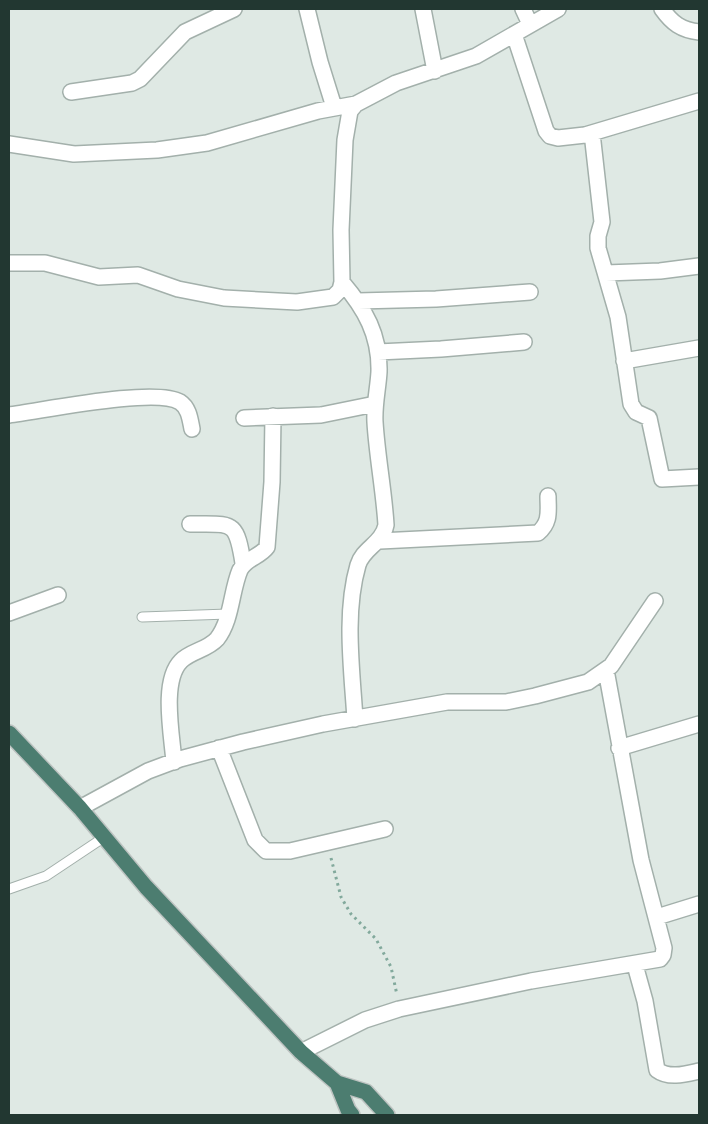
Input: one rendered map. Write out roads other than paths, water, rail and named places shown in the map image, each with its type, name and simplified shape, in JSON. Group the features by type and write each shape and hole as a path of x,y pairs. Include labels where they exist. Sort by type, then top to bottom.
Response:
{"highway":[{"path":"9,734 80,808 103,838 152,894 301,1052 337,1083 366,1092 387,1115"},
{"path":"337,1083 352,1115"}],"street":[{"path":"71,92 132,83 140,79 185,32 234,9"},
{"path":"307,9 320,62 334,107"},
{"path":"423,9 435,71"},
{"path":"523,9 530,24"},
{"path":"9,263 46,263 99,278 138,275 202,295 297,302 324,300 333,296 340,290 342,282 341,230 345,140 350,111 356,104 388,86 476,56 558,9"},
{"path":"662,9 670,20 680,28 699,32"},
{"path":"514,34 546,131 550,136 558,138 592,133 699,101"},
{"path":"9,144 74,154 157,150 207,143 334,107 356,104"},
{"path":"592,133 602,222 598,236 598,248 618,317 633,408 646,416 650,422 660,476 664,480 699,477"},
{"path":"606,273 669,270 699,266"},
{"path":"342,282 358,301 370,321 378,352 379,372 375,420 386,525 380,541 363,555 359,563 353,592 352,647 355,719"},
{"path":"358,301 436,299 530,292"},
{"path":"378,352 524,342"},
{"path":"624,361 699,348"},
{"path":"9,415 129,398 158,397 179,402 186,408 192,429"},
{"path":"244,418 321,415 376,404"},
{"path":"243,563 263,552 269,538 273,416"},
{"path":"380,541 538,533 546,526 549,516 548,496"},
{"path":"174,762 170,708 172,676 183,659 216,639 228,614 236,579 243,563 239,537 234,529 228,526 190,524"},
{"path":"9,613 58,595"},
{"path":"80,808 148,772 218,748 447,702 485,704 535,696 588,682 606,670 623,651 655,601"},
{"path":"301,1052 365,1020 399,1009 531,981 653,962 663,954 657,918 641,860 606,670"},
{"path":"619,748 699,724"},
{"path":"218,748 247,824 259,847 266,851 290,851 385,829"},
{"path":"657,918 699,904"},
{"path":"635,964 645,1001 657,1070 662,1074 672,1076 699,1071"}],"lane":[{"path":"142,617 228,614"},
{"path":"9,889 53,872 103,838"}]}
